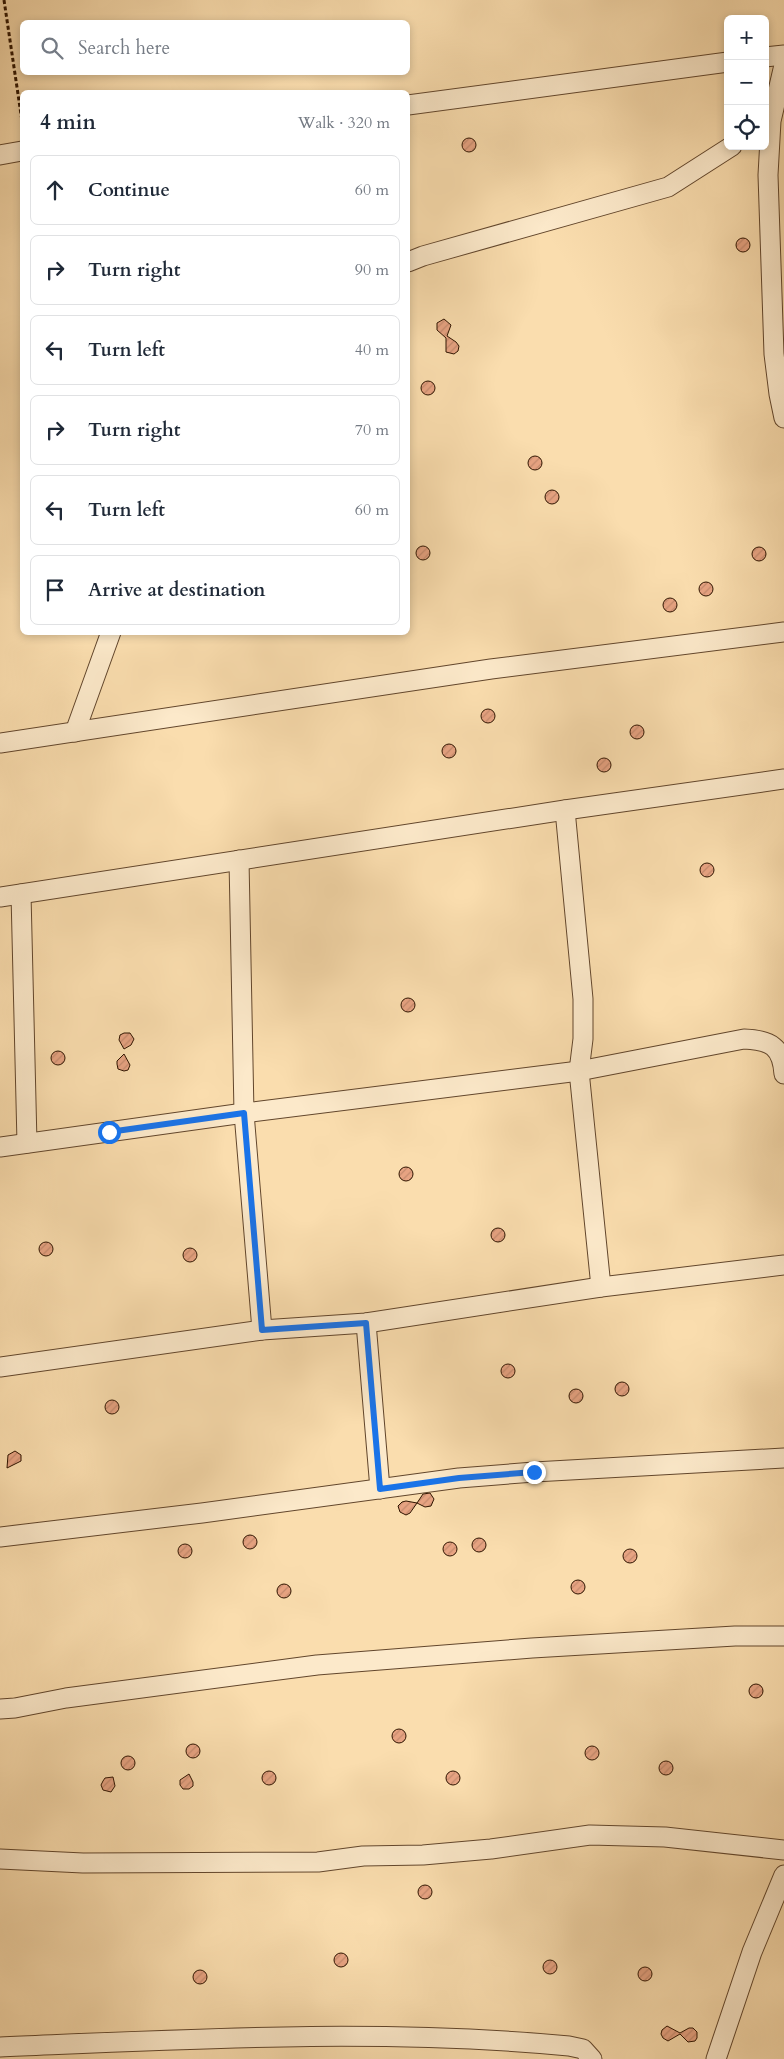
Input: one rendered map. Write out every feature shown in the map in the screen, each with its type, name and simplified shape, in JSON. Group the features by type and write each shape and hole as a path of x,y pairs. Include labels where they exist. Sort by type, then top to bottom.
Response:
{"street":[{"path":"769,57 784,55"},
{"path":"410,105 724,63"},
{"path":"769,119 784,64"},
{"path":"410,261 668,187 726,150"},
{"path":"768,150 770,279 778,394 784,418"},
{"path":"0,155 20,151"},
{"path":"0,744 491,669 784,632"},
{"path":"75,732 110,635"},
{"path":"0,897 565,810 784,779"},
{"path":"565,810 583,999 583,1040 579,1071 601,1287"},
{"path":"239,860 244,1113 262,1330"},
{"path":"21,894 27,1142"},
{"path":"0,1147 244,1113 579,1071 744,1039 757,1039 775,1047 781,1057 784,1074"},
{"path":"0,1367 262,1330 366,1323 601,1287 784,1265"},
{"path":"366,1323 380,1489"},
{"path":"0,1537 202,1513 459,1478 784,1458"},
{"path":"0,1709 66,1698 317,1665 592,1644 735,1636 784,1636"},
{"path":"0,1859 84,1863 318,1862 363,1856 423,1855 482,1850 590,1835 710,1840 784,1850"},
{"path":"716,2059 752,1952 784,1875"},
{"path":"0,2047 224,2037 364,2036 466,2038 569,2046 584,2049 592,2059"}],"path":[{"path":"4,0 20,108"}],"building":[{"path":"469,138 474,140 476,145 474,150 469,152 464,150 462,145 464,140"},
{"path":"743,238 748,240 750,245 748,250 743,252 738,250 736,245 738,240"},
{"path":"444,319 451,325 447,336 459,346 458,351 454,354 446,352 446,338 437,330 437,323"},
{"path":"428,381 433,383 435,388 433,393 428,395 423,393 421,388 423,383"},
{"path":"535,456 540,458 542,463 540,468 535,470 530,468 528,463 530,458"},
{"path":"552,490 557,492 559,497 557,502 552,504 547,502 545,497 547,492"},
{"path":"423,546 428,548 430,553 428,558 423,560 418,558 416,553 418,548"},
{"path":"759,547 764,549 766,554 764,559 759,561 754,559 752,554 754,549"},
{"path":"706,582 711,584 713,589 711,594 706,596 701,594 699,589 701,584"},
{"path":"670,598 675,600 677,605 675,610 670,612 665,610 663,605 665,600"},
{"path":"488,709 493,711 495,716 493,721 488,723 483,721 481,716 483,711"},
{"path":"637,725 642,727 644,732 642,737 637,739 632,737 630,732 632,727"},
{"path":"449,744 454,746 456,751 454,756 449,758 444,756 442,751 444,746"},
{"path":"604,758 609,760 611,765 609,770 604,772 599,770 597,765 599,760"},
{"path":"707,863 712,865 714,870 712,875 707,877 702,875 700,870 702,865"},
{"path":"408,998 413,1000 415,1005 413,1010 408,1012 403,1010 401,1005 403,1000"},
{"path":"130,1033 134,1039 131,1045 124,1049 119,1040 120,1035"},
{"path":"58,1051 63,1053 65,1058 63,1063 58,1065 53,1063 51,1058 53,1053"},
{"path":"124,1054 130,1065 128,1070 124,1071 118,1069 117,1061"},
{"path":"406,1167 411,1169 413,1174 411,1179 406,1181 401,1179 399,1174 401,1169"},
{"path":"498,1228 503,1230 505,1235 503,1240 498,1242 493,1240 491,1235 493,1230"},
{"path":"46,1242 51,1244 53,1249 51,1254 46,1256 41,1254 39,1249 41,1244"},
{"path":"190,1248 195,1250 197,1255 195,1260 190,1262 185,1260 183,1255 185,1250"},
{"path":"508,1364 513,1366 515,1371 513,1376 508,1378 503,1376 501,1371 503,1366"},
{"path":"622,1382 627,1384 629,1389 627,1394 622,1396 617,1394 615,1389 617,1384"},
{"path":"576,1389 581,1391 583,1396 581,1401 576,1403 571,1401 569,1396 571,1391"},
{"path":"112,1400 117,1402 119,1407 117,1412 112,1414 107,1412 105,1407 107,1402"},
{"path":"15,1451 21,1455 21,1461 7,1468 8,1455"},
{"path":"430,1493 434,1499 431,1506 425,1507 417,1503 423,1494"},
{"path":"406,1501 417,1503 410,1513 406,1515 400,1512 398,1506"},
{"path":"250,1535 255,1537 257,1542 255,1547 250,1549 245,1547 243,1542 245,1537"},
{"path":"476,1538 482,1538 486,1545 482,1552 476,1552 472,1548 472,1542"},
{"path":"447,1542 453,1542 457,1549 453,1556 447,1556 443,1552 443,1546"},
{"path":"185,1544 190,1546 192,1551 190,1556 185,1558 180,1556 178,1551 180,1546"},
{"path":"630,1549 635,1551 637,1556 635,1561 630,1563 625,1561 623,1556 625,1551"},
{"path":"575,1580 581,1580 585,1587 581,1594 575,1594 571,1590 571,1584"},
{"path":"284,1584 289,1586 291,1591 289,1596 284,1598 279,1596 277,1591 279,1586"},
{"path":"756,1684 761,1686 763,1691 761,1696 756,1698 751,1696 749,1691 751,1686"},
{"path":"399,1729 404,1731 406,1736 404,1741 399,1743 394,1741 392,1736 394,1731"},
{"path":"193,1744 198,1746 200,1751 198,1756 193,1758 188,1756 186,1751 188,1746"},
{"path":"592,1746 597,1748 599,1753 597,1758 592,1760 587,1758 585,1753 587,1748"},
{"path":"125,1756 131,1756 135,1763 131,1770 125,1770 121,1766 121,1760"},
{"path":"666,1761 671,1763 673,1768 671,1773 666,1775 661,1773 659,1768 661,1763"},
{"path":"269,1771 274,1773 276,1778 274,1783 269,1785 264,1783 262,1778 264,1773"},
{"path":"453,1771 458,1773 460,1778 458,1783 453,1785 448,1783 446,1778 448,1773"},
{"path":"189,1774 193,1786 189,1789 183,1789 180,1785 180,1780"},
{"path":"113,1777 115,1786 111,1792 103,1790 101,1785 105,1778"},
{"path":"425,1885 430,1887 432,1892 430,1897 425,1899 420,1897 418,1892 420,1887"},
{"path":"341,1953 346,1955 348,1960 346,1965 341,1967 336,1965 334,1960 336,1955"},
{"path":"550,1960 555,1962 557,1967 555,1972 550,1974 545,1972 543,1967 545,1962"},
{"path":"642,1967 648,1967 652,1974 648,1981 642,1981 638,1977 638,1971"},
{"path":"200,1970 205,1972 207,1977 205,1982 200,1984 195,1982 193,1977 195,1972"},
{"path":"667,2026 680,2033 693,2028 697,2032 697,2038 695,2041 688,2042 680,2034 668,2041 661,2034 662,2030"}],"route":[{"path":"109,1132 244,1113 262,1330 366,1323 380,1489 459,1478 534,1472"}]}
